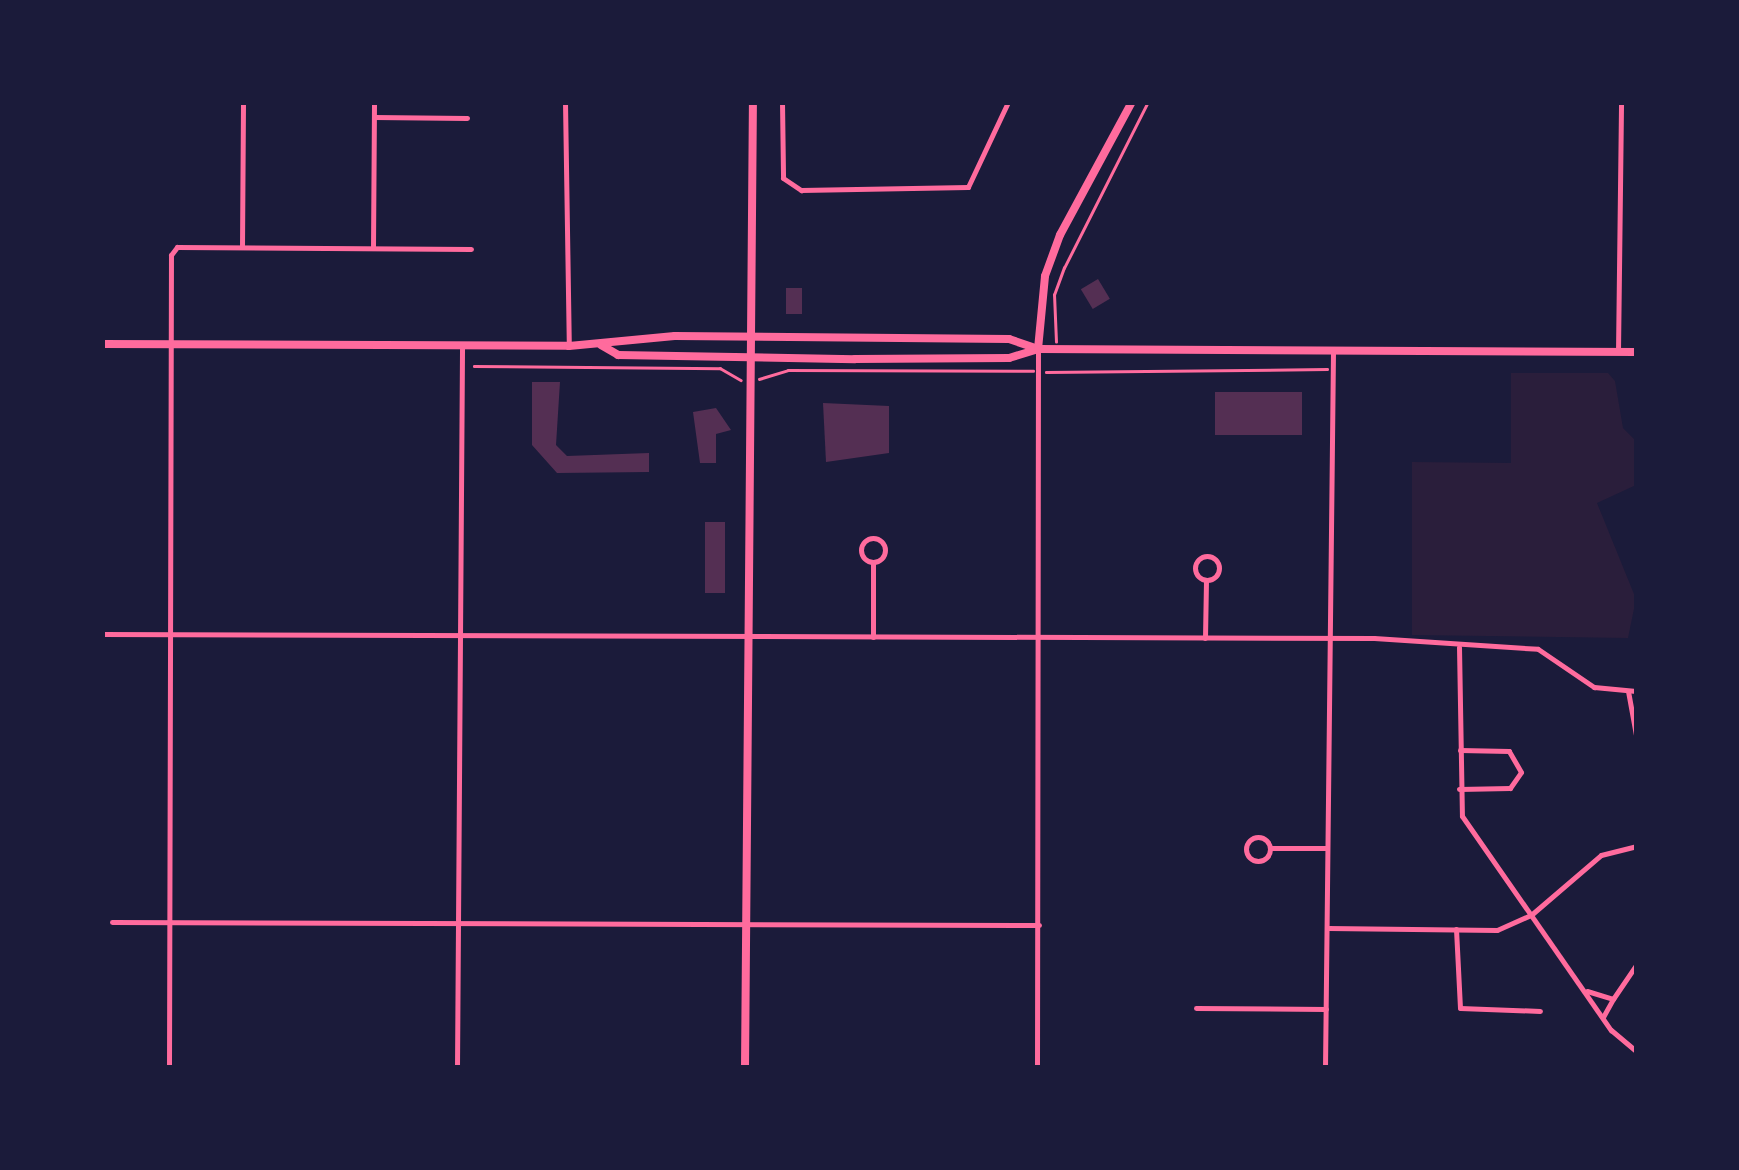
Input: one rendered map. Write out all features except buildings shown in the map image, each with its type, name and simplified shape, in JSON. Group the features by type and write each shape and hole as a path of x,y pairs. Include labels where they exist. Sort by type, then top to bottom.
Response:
{"main road":[{"path":"745,1068 754,102"},
{"path":"1038,349 1060,234 1132,102"},
{"path":"102,344 570,346 601,345 618,336 752,336 1009,339 1038,349"},
{"path":"601,345 618,354 752,357 1009,358 1038,349 1636,352"}],"street":[{"path":"242,247 243,102"},
{"path":"373,248 374,102"},
{"path":"565,102 570,346"},
{"path":"782,102 781,169 792,188 961,190 976,182 1008,102"},
{"path":"1618,352 1621,102"},
{"path":"374,118 467,118"},
{"path":"169,1068 171,344 176,247 471,249"},
{"path":"457,1068 462,346"},
{"path":"1036,1068 1038,349"},
{"path":"1325,1068 1333,350"},
{"path":"873,562 862,550 874,538 885,548 873,562 873,637"},
{"path":"1205,638 1206,581 1194,568 1208,556 1219,570 1206,581"},
{"path":"102,634 1329,638 1459,648 1538,649 1594,687 1636,691"},
{"path":"1459,648 1462,816 1603,1017 1636,1052"},
{"path":"1628,691 1636,735"},
{"path":"1459,750 1508,750 1520,772 1510,788 1459,789"},
{"path":"1270,848 1261,861 1246,850 1257,837 1270,848 1328,848"},
{"path":"1328,928 1497,930 1531,915 1584,866 1636,846"},
{"path":"112,922 1039,925"},
{"path":"1456,929 1460,1008 1540,1010"},
{"path":"1603,1017 1636,965"},
{"path":"1587,991 1613,999"},
{"path":"1196,1008 1326,1009"}],"path":[{"path":"1058,326 1054,295 1064,268 1148,102"},
{"path":"474,366 720,368 731,381"},
{"path":"776,379 788,370 1018,369"},
{"path":"1054,373 1332,370"}],"shaded area":[{"path":"1511,373 1608,373 1615,381 1623,428 1636,441 1636,485 1597,503 1636,599 1628,638 1412,635 1412,462 1511,463"}]}
